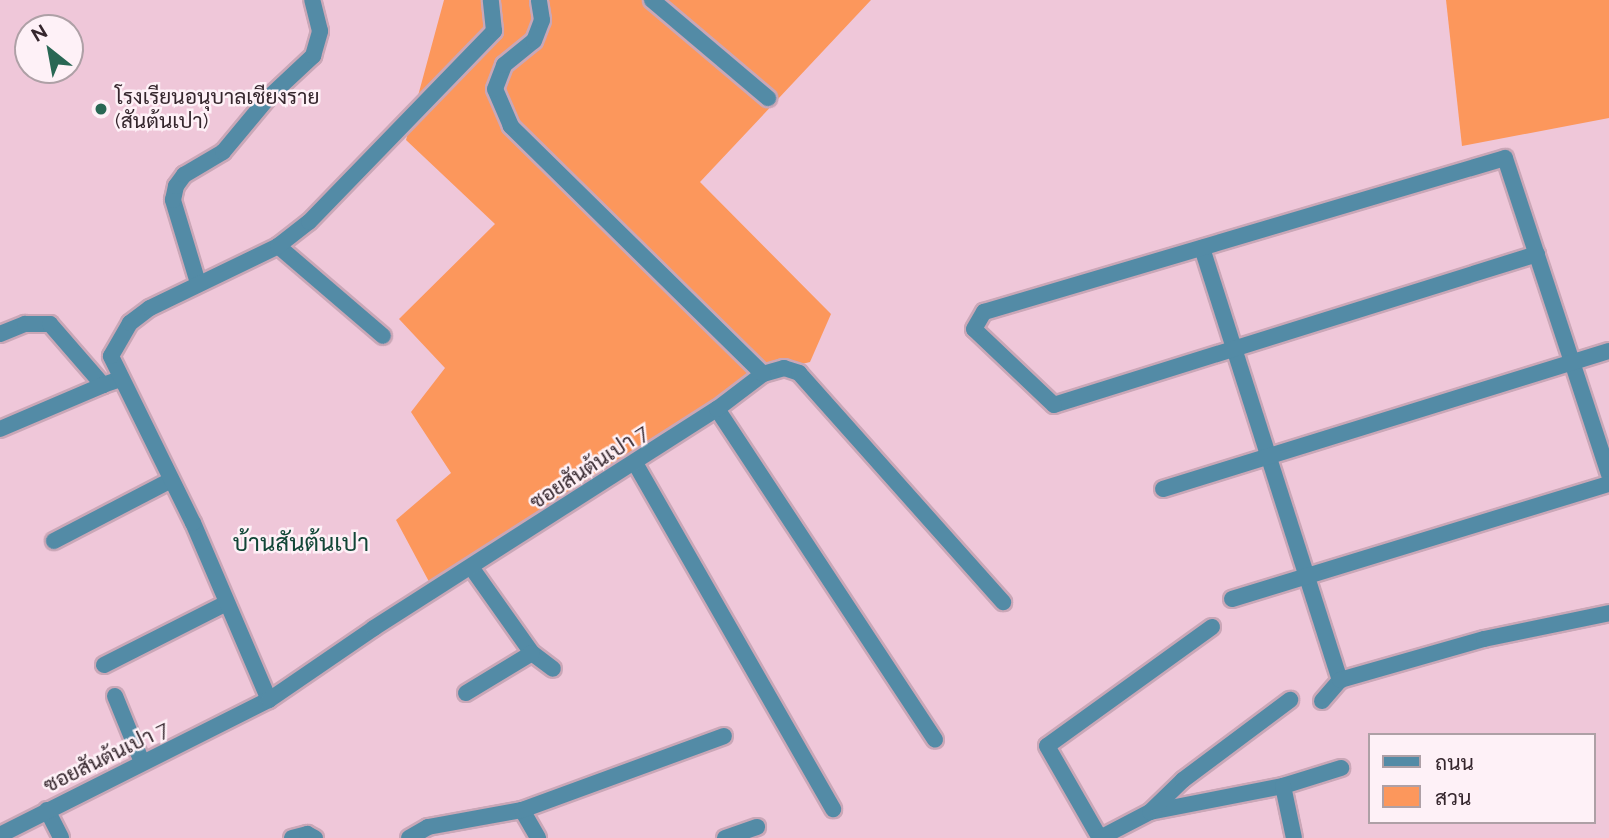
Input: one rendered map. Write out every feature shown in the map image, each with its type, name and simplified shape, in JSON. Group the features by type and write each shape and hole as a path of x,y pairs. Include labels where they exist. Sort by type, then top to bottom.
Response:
{"street":[{"path":"198,283 173,200 176,186 184,175 223,152 268,98 313,56 320,31 312,0"},
{"path":"269,701 171,480 111,356 130,323 198,283 278,246 309,222 494,31 491,0"},
{"path":"539,0 542,20 534,41 504,65 495,89 511,126 763,374 784,368 799,373 1003,603"},
{"path":"652,0 768,98"},
{"path":"1537,254 1054,405 974,329 984,312 1505,158 1537,254 1572,363 1609,474"},
{"path":"278,246 383,336"},
{"path":"1202,248 1340,680"},
{"path":"0,334 25,324 50,324 103,385"},
{"path":"1163,489 1609,351"},
{"name":"ซอยสันต้นเปา 7","path":"0,835 269,701 717,409 763,374"},
{"path":"0,429 120,379"},
{"path":"717,409 935,739"},
{"path":"635,463 833,809"},
{"path":"54,541 171,480"},
{"path":"1232,599 1609,484"},
{"path":"471,567 532,653 553,669"},
{"path":"104,665 225,604"},
{"path":"1322,701 1340,680 1484,639 1609,613"},
{"path":"1212,626 1047,746 1100,838 1150,812 1283,786 1341,768"},
{"path":"466,693 532,653"},
{"path":"115,696 142,762"},
{"path":"1150,812 1183,780 1290,700"},
{"path":"409,838 428,827 522,810 724,736"},
{"path":"1283,786 1294,838"},
{"path":"47,810 61,838"},
{"path":"522,810 538,838"},
{"path":"725,838 757,827"},
{"path":"292,838 307,834 315,838"}],"green space":[{"path":"444,0 871,0 700,182 831,314 810,362 762,374 434,591 396,520 451,473 411,412 445,368 399,319 495,224 406,140"},
{"path":"1446,0 1609,0 1609,118 1462,146"}],"place":[{"name":"โรงเรียนอนุบาลเชียงราย (สันต้นเปา)","path":"101,109"}],"district":[{"name":"บ้านสันต้นเปา","path":"301,543"}]}
